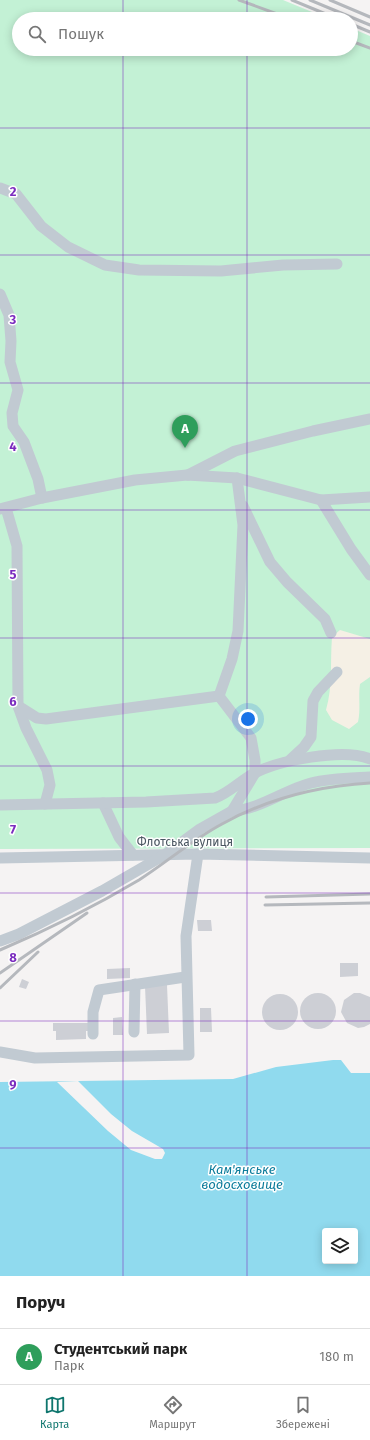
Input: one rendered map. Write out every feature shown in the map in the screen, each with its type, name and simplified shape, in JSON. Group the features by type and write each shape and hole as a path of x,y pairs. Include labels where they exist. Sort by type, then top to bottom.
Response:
{"street":[{"path":"0,188 16,194 41,226 68,247 105,264 139,270 221,271 283,265 337,264"},
{"path":"0,294 9,315 11,341 10,362 18,390 12,413 12,426 24,442 38,479 42,498"},
{"path":"187,475 235,451 313,431 370,419"},
{"path":"45,804 50,785 47,770 26,728 18,706 17,546 3,508 42,498 135,480 187,475 237,478 321,500 370,497"},
{"path":"219,696 232,659 238,631 243,525 237,478"},
{"path":"321,500 351,549 370,575"},
{"path":"241,502 270,562 287,582 325,619 331,633"},
{"path":"290,761 304,747 311,737 312,701 318,692 337,672"},
{"path":"18,706 37,718 46,719 219,696"},
{"path":"219,696 251,738 256,760 254,773 232,812"},
{"path":"0,805 103,803 215,798 222,795 254,773 274,764 302,758 336,756 364,756 370,759"},
{"path":"0,942 19,934 102,891 166,854 200,829 232,812 245,810 311,783 370,777"},
{"path":"103,803 119,837 133,855"},
{"name":"Флотська вулиця","path":"0,858 166,854 370,858"},
{"path":"0,1052 35,1058 189,1055 186,936 198,854"},
{"path":"92,1034 93,1012 99,990 186,977"},
{"path":"134,1032 135,984"}],"green space":[{"path":"0,0 283,0 312,12 12,12 12,56 358,56 358,31 370,36 370,848 0,849"}],"sand":[{"path":"340,630 370,639 370,677 360,684 358,722 349,729 332,720 326,710 330,683 332,637"}],"water":[{"name":"Кам'янське водосховище","path":"333,1060 341,1060 351,1073 370,1073 370,1276 0,1276 0,1082 233,1079 276,1067"}],"pier":[{"path":"78,1081 111,1114 132,1131 163,1149 165,1153 162,1159 155,1159 131,1150 108,1131 57,1082"}],"building":[{"path":"197,920 211,920 212,931 198,931"},
{"path":"340,963 358,963 358,976 340,977"},
{"path":"130,968 130,978 107,979 107,969"},
{"path":"22,979 29,982 26,989 19,987"},
{"path":"167,985 169,1033 147,1034 145,986"},
{"path":"318,993 328,996 333,1001 336,1011 333,1021 328,1026 318,1029 308,1026 303,1021 300,1011 303,1001 308,996"},
{"path":"354,993 360,993 370,997 370,1024 364,1027 358,1028 347,1023 341,1012 344,1000"},
{"path":"280,994 290,997 295,1002 298,1012 295,1022 290,1027 280,1030 270,1027 265,1022 262,1012 265,1002 270,997"},
{"path":"200,1008 211,1008 212,1032 200,1032"},
{"path":"122,1017 123,1035 113,1035 113,1018"},
{"path":"53,1023 90,1023 90,1031 86,1031 86,1039 56,1040 56,1031 53,1031"}],"railway":[{"path":"239,0 272,12"},
{"path":"292,0 321,12"},
{"path":"310,0 339,12"},
{"path":"330,0 370,17"},
{"path":"358,20 370,25"},
{"path":"358,27 370,32"},
{"path":"358,44 370,48"},
{"path":"0,950 35,935 106,899 139,880 200,837 239,815 257,807 293,795 331,787 370,783"},
{"path":"266,897 370,894"},
{"path":"265,905 370,903"},
{"path":"0,973 87,913"},
{"path":"0,988 38,952"}],"place":[{"name":"Студентський парк","path":"185,448"}]}
